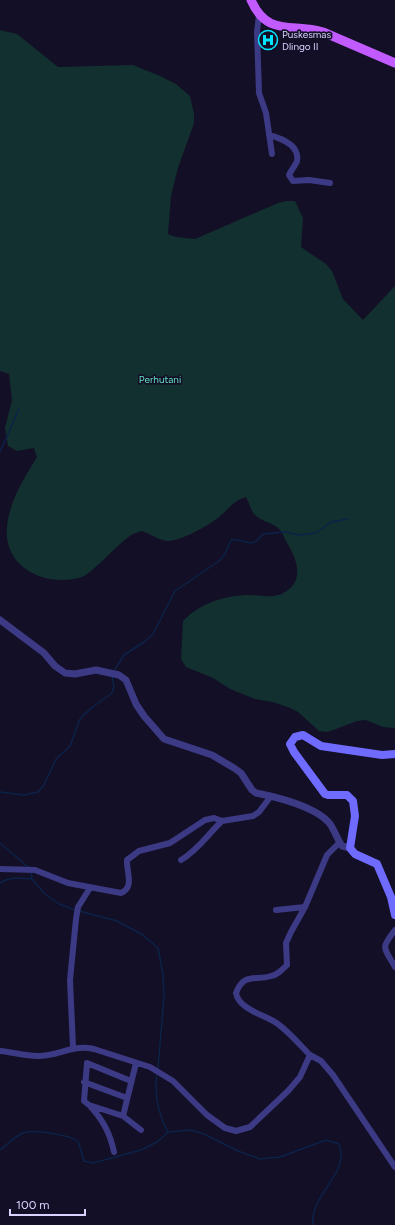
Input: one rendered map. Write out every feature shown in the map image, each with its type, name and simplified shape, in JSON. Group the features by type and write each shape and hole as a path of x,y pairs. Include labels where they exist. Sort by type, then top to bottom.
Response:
{"main road":[{"path":"252,0 259,15 268,23 323,32 395,63"},
{"path":"395,754 382,756 321,746 303,735 295,737 290,742 290,747 323,791 328,795 347,795 353,801 355,816 350,848 355,854 377,864 391,897 395,915"}],"street":[{"path":"259,15 257,32 259,93 266,113 272,154"},
{"path":"269,135 281,138 293,148 297,154 297,162 289,175 293,181 309,180 330,183"},
{"path":"0,620 44,653 55,666 65,673 75,674 96,670 119,675 126,680 136,704 144,716 164,739 212,755 241,773 252,790 292,802 323,818 329,823 340,842 345,847 350,848"},
{"path":"0,869 34,870 68,883 117,894 125,892 129,883 127,864 129,857 139,851 170,843 205,820 214,818 222,820 253,816 259,812 271,796"},
{"path":"182,860 193,853 208,834 222,820"},
{"path":"340,842 327,855 305,907 286,943 287,965 280,972 271,976 252,977 247,979 236,993 237,998 242,1003 278,1024 310,1055 321,1061 333,1074 395,1167"},
{"path":"73,1047 70,980 76,919 78,907 90,888"},
{"path":"276,910 305,907"},
{"path":"395,930 385,943 384,947 395,967"},
{"path":"0,1051 38,1056 57,1053 73,1047 84,1047 150,1067 173,1082 207,1116 225,1128 236,1131 242,1131 250,1127 300,1078 310,1055"},
{"path":"114,1152 108,1129 101,1118 84,1101 84,1082 87,1063 131,1081"},
{"path":"123,1116 136,1063"},
{"path":"84,1082 127,1098"},
{"path":"89,1105 123,1116 141,1130"}],"green space":[{"name":"Perhutani","path":"0,30 17,34 58,67 133,65 176,84 190,96 194,114 194,123 178,168 171,196 168,234 176,237 195,239 278,203 295,201 303,218 301,247 326,264 332,271 343,299 363,320 395,286 395,728 383,727 366,720 357,721 328,732 319,731 298,712 290,708 273,702 255,699 230,689 213,678 186,667 181,659 183,621 189,615 196,610 220,599 247,595 278,595 288,590 296,579 297,566 282,532 275,526 254,514 246,497 235,503 209,524 179,539 167,541 141,531 133,534 93,570 82,577 68,580 55,580 41,577 30,572 19,564 12,554 8,541 8,518 14,499 22,482 37,457 34,448 17,451 8,446 5,428 12,400 9,374 0,371"}],"waterway":[{"path":"0,452 19,409"},
{"path":"114,671 124,655 144,642 153,634 175,591 219,561 225,554 231,540 251,543 255,542 263,534 285,532 299,535 316,533 331,522 348,519"},
{"path":"0,792 24,795 38,792 44,785 56,759 70,746 80,719 90,709 112,693 114,686 112,676"},
{"path":"0,843 28,867"},
{"path":"31,872 32,879 44,893 59,904 75,910"},
{"path":"0,883 12,878 32,879"},
{"path":"79,911 117,921 143,935 158,948 163,975 164,997 158,1068"},
{"path":"157,1074 156,1089 159,1111 168,1132 191,1130 204,1134 238,1151 260,1159 280,1157 326,1140 339,1144 341,1155 339,1165 317,1204 313,1214 313,1225"},
{"path":"0,1150 20,1134 28,1132 51,1133 78,1141 84,1161 93,1163 141,1150 157,1142 168,1132"}],"place":[{"name":"Puskesmas Dlingo II","path":"268,40"}]}
